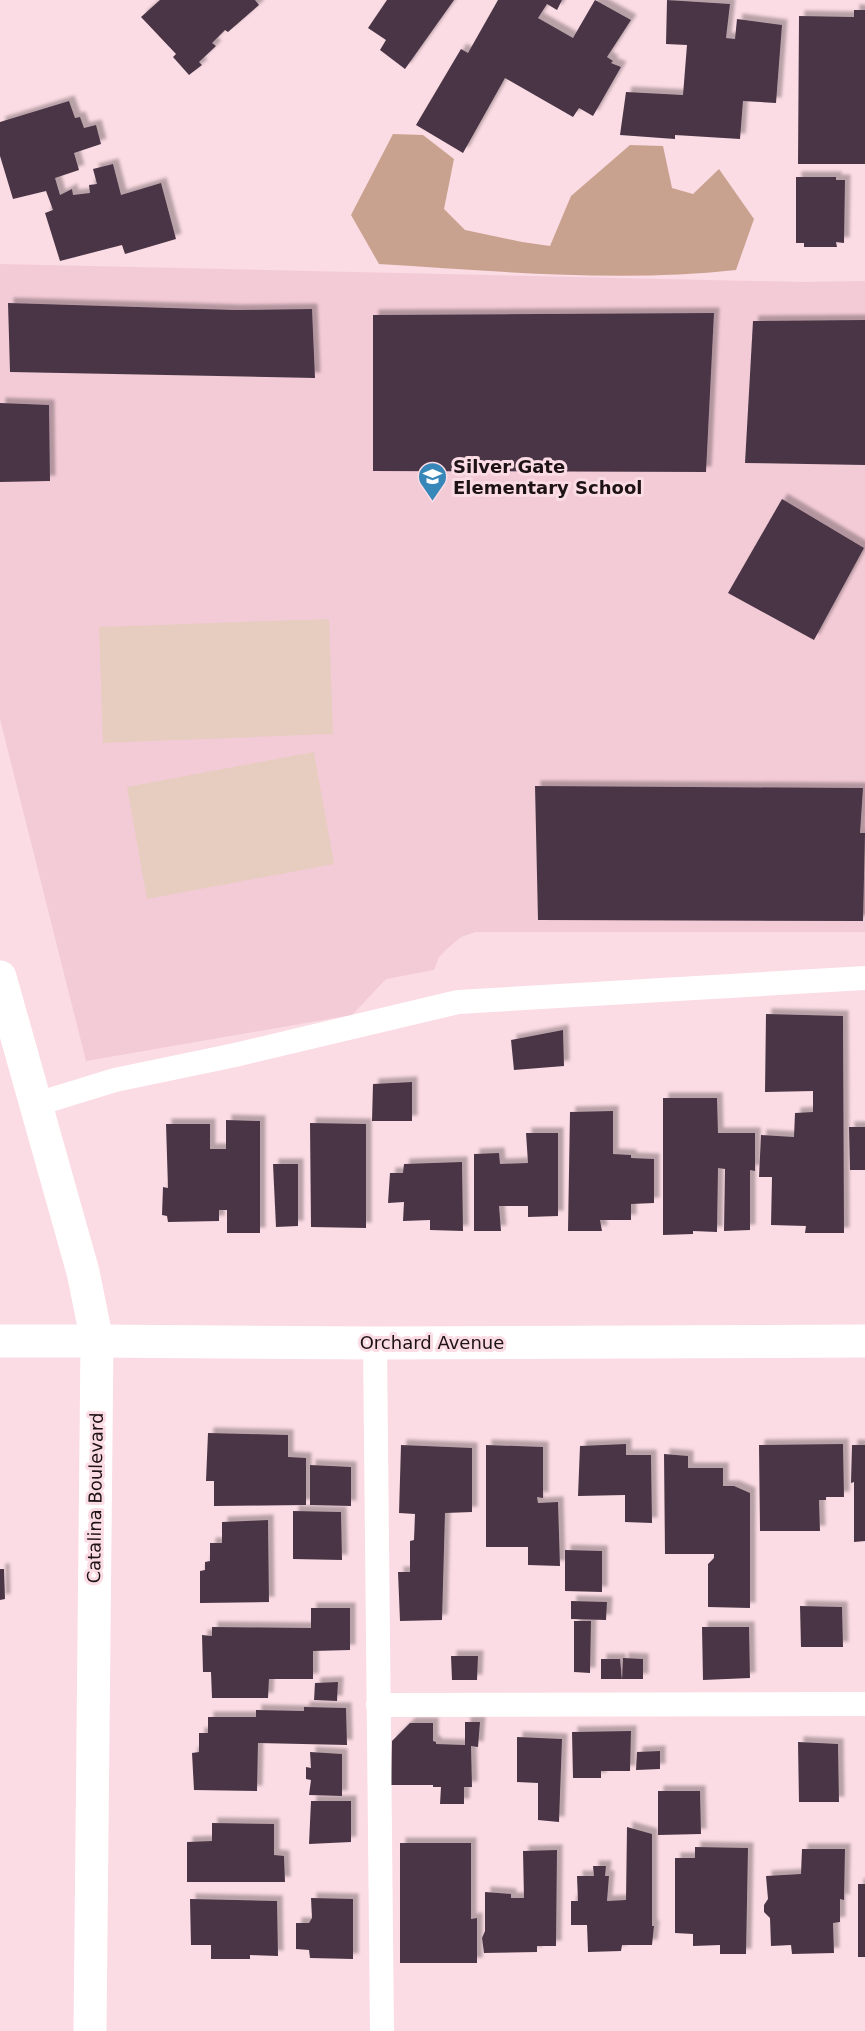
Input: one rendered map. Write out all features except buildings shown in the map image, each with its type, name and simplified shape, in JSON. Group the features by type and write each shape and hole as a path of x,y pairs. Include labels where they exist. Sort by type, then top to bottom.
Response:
{"main road":[{"name":"Catalina Boulevard","path":"0,977 83,1272 97,1341 90,2031"},
{"name":"Orchard Avenue","path":"0,1341 375,1343 865,1341"}],"lane":[{"path":"37,1104 115,1080 235,1055 458,1002 865,978"},
{"path":"375,1343 382,2031"},
{"path":"378,1705 865,1704"}],"shaded area":[{"path":"393,134 423,135 454,159 444,209 465,230 550,246 571,196 630,145 663,146 672,188 693,194 719,169 754,219 736,270 647,276 602,276 379,264 351,215"},
{"name":"Silver Gate Elementary School","path":"0,264 803,282 865,281 865,932 476,932 461,937 449,947 439,957 434,970 386,979 352,1015 86,1061 0,719"},
{"path":"329,619 333,734 103,743 99,627"},
{"path":"314,752 334,864 147,899 127,787"}],"place":[{"name":"Silver Gate Elementary School","path":"432,502"}]}
